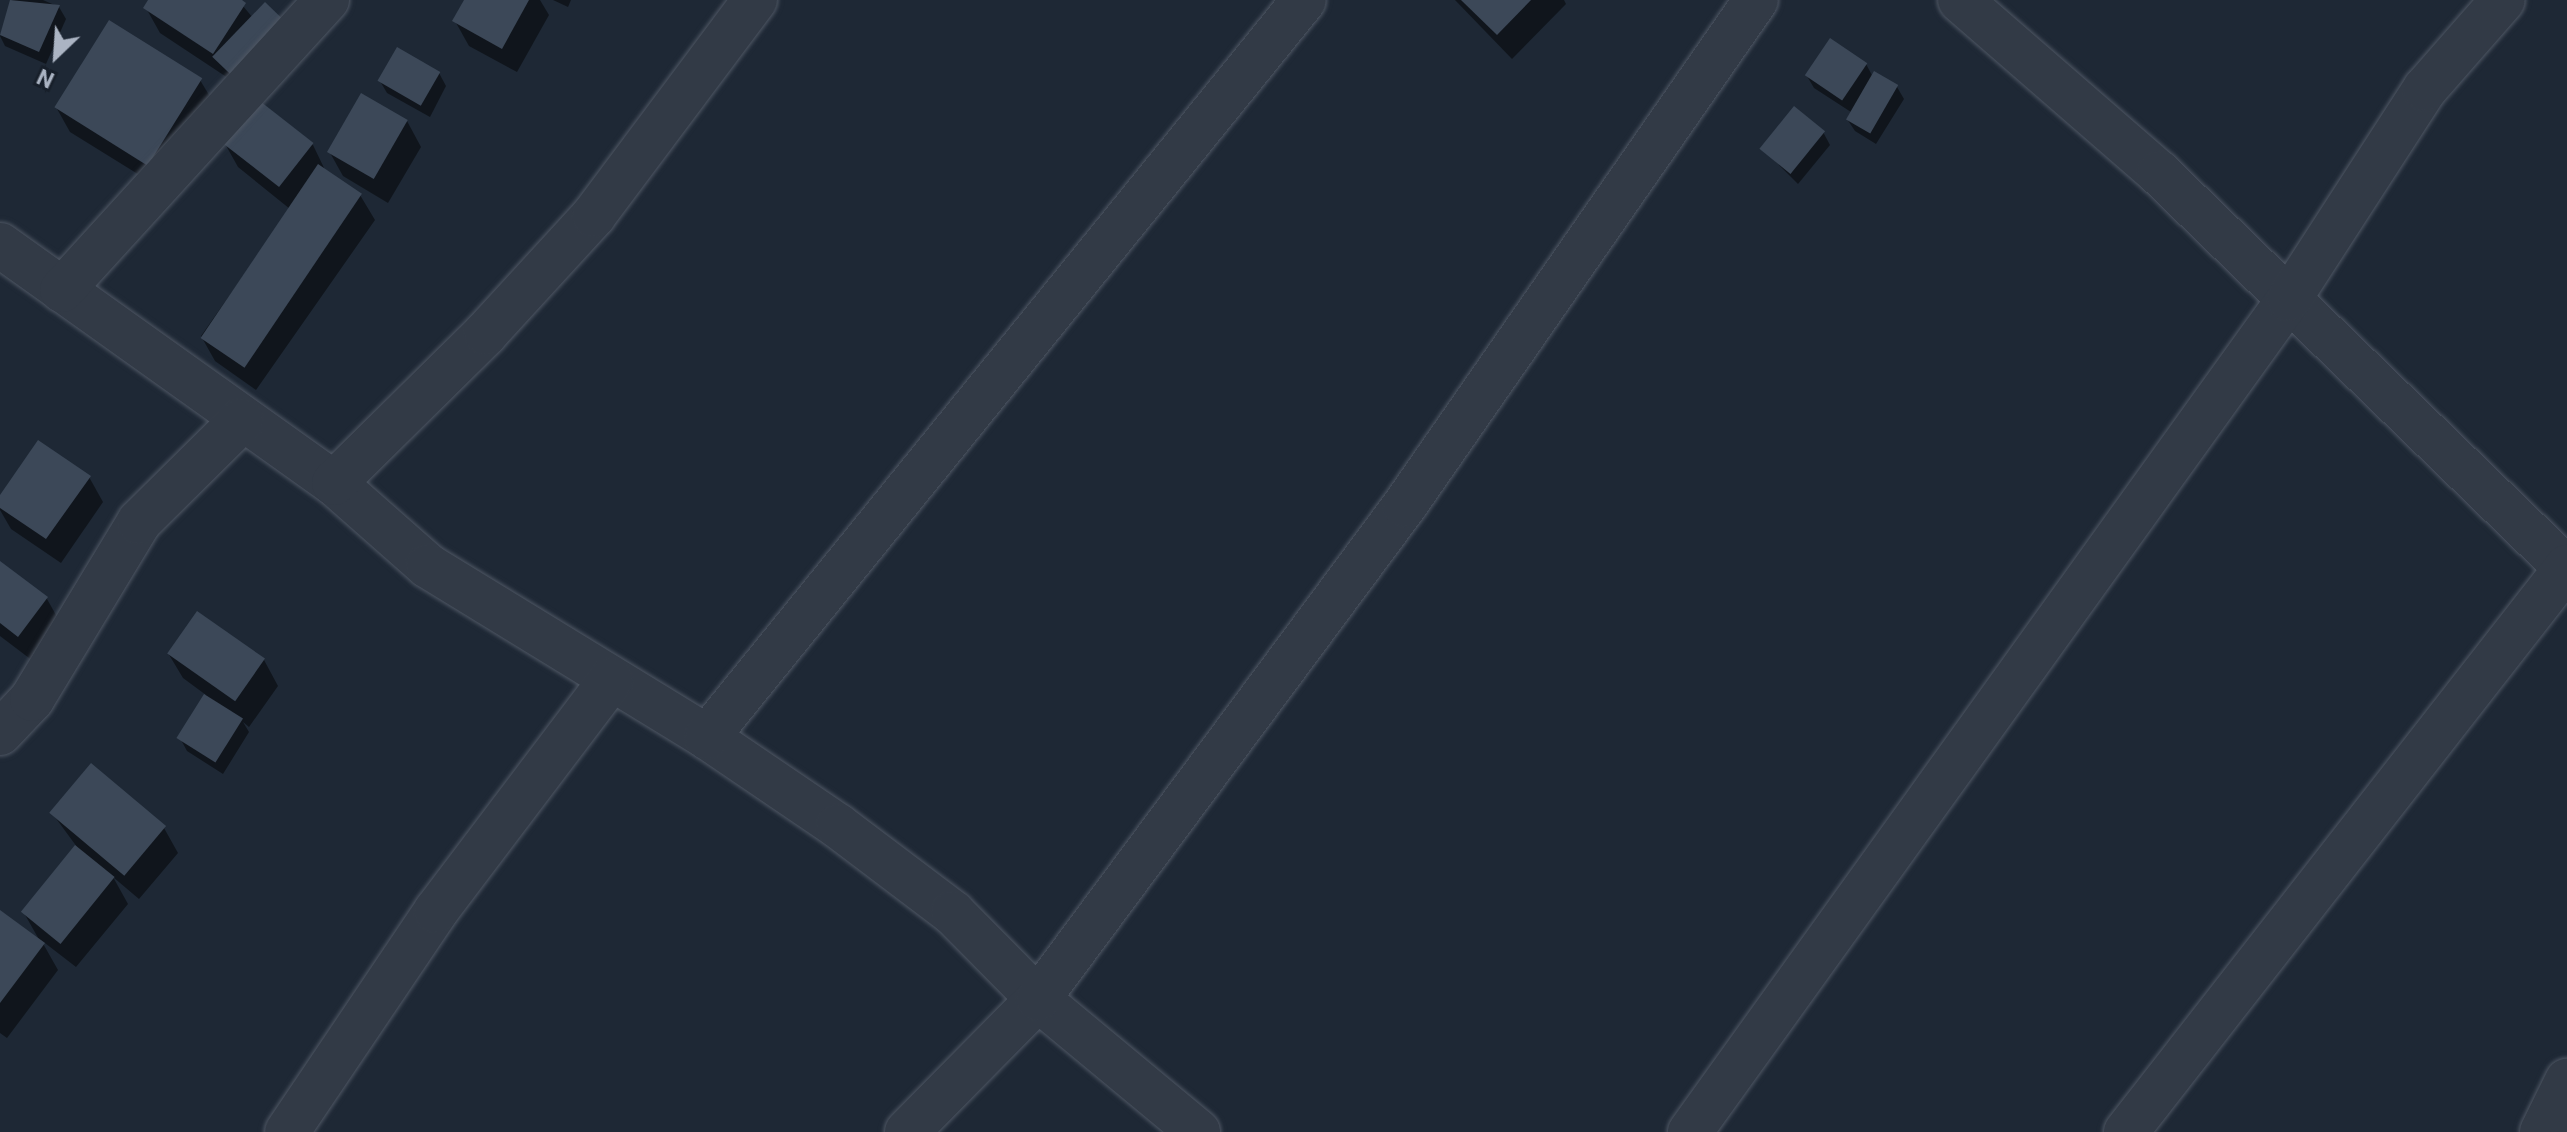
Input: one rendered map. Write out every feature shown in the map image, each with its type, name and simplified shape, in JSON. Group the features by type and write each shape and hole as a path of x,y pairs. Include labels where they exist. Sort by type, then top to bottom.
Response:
{"street":[{"path":"62,290 327,0"},
{"path":"334,483 486,333 594,215 755,0"},
{"path":"707,737 1304,0"},
{"path":"907,1132 1038,999 1405,505 1756,0"},
{"path":"1960,0 2159,173 2567,568 2126,1132"},
{"path":"1690,1132 2289,299 2425,89 2503,0"},
{"path":"0,245 241,421 334,483 428,566 707,737 838,826 953,913 1038,999 1198,1132"},
{"path":"0,733 32,699 139,522 241,421"},
{"path":"287,1132 436,911 611,680"},
{"path":"2542,1132 2567,1081"}],"building":[{"path":"10,0 60,5 39,52 0,35"},
{"path":"148,0 242,0 246,3 213,54 143,8"},
{"path":"464,0 529,0 502,49 452,21"},
{"path":"1461,0 1531,0 1497,35"},
{"path":"265,2 289,25 236,80 212,57"},
{"path":"109,20 202,78 148,166 54,107"},
{"path":"1830,38 1867,63 1842,100 1805,75"},
{"path":"397,47 440,72 421,106 378,81"},
{"path":"1874,71 1898,85 1870,133 1846,119"},
{"path":"361,93 408,120 374,179 327,152"},
{"path":"256,98 314,143 279,187 222,142"},
{"path":"1794,106 1825,131 1790,174 1759,149"},
{"path":"318,164 362,194 245,368 201,338"},
{"path":"38,440 91,476 46,539 0,508 0,495"},
{"path":"0,561 48,597 18,637 0,623"},
{"path":"197,611 265,659 235,701 167,654"},
{"path":"204,694 243,718 215,762 176,738"},
{"path":"91,763 166,826 124,876 49,813"},
{"path":"75,845 115,877 61,944 21,912"},
{"path":"0,910 45,943 0,1003"}]}
